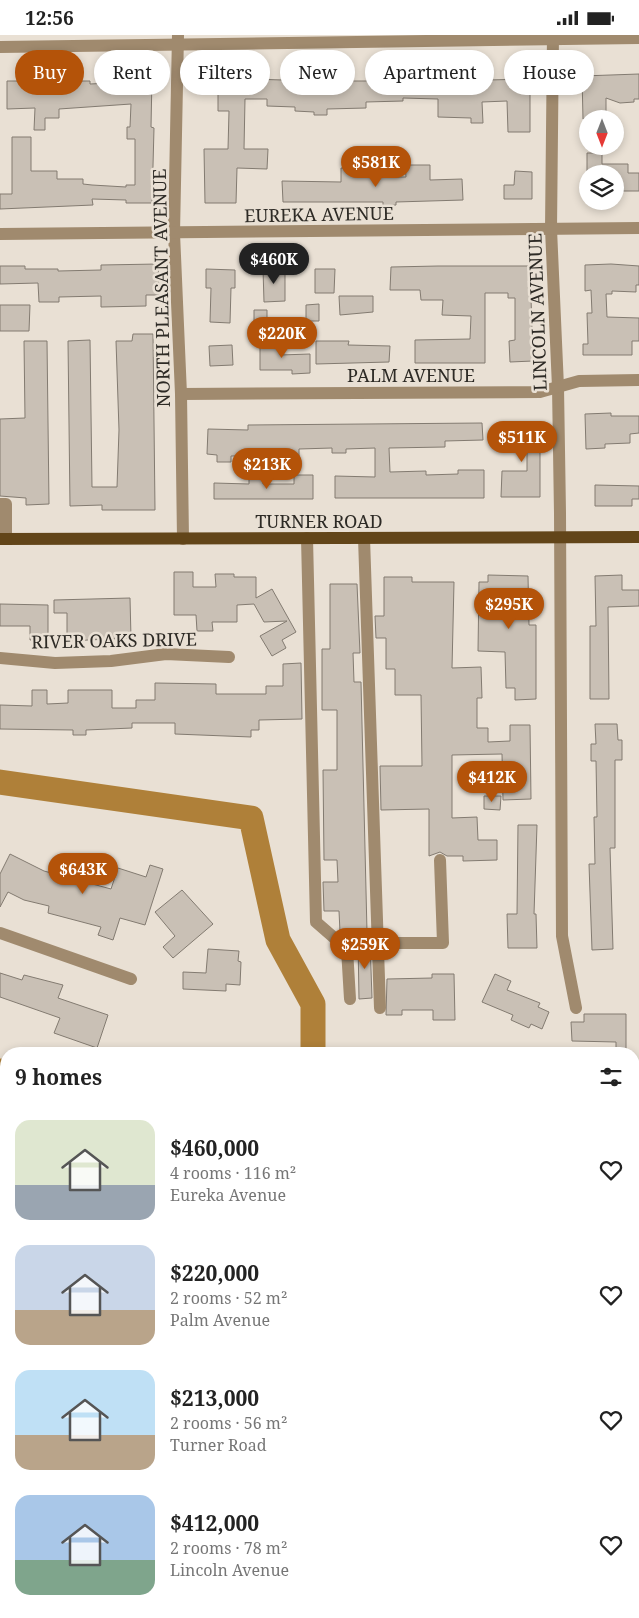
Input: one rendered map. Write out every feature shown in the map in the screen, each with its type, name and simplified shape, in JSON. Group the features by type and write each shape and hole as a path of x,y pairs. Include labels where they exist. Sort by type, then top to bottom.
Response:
{"main road":[{"name":"TURNER ROAD","path":"3,539 639,537"}],"street":[{"name":"LINCOLN AVENUE","path":"553,37 551,229 558,387 561,538 562,919 565,960 576,1008"},
{"path":"0,47 30,40 639,38"},
{"name":"NORTH PLEASANT AVENUE","path":"178,40 174,233 181,394 183,539"},
{"name":"EUREKA AVENUE","path":"0,234 639,228"},
{"name":"PALM AVENUE","path":"181,394 540,392 578,381 639,380"},
{"path":"0,504 6,504 3,539"},
{"path":"307,538 316,922 348,949 350,999"},
{"path":"364,538 380,1008"},
{"name":"RIVER OAKS DRIVE","path":"0,658 55,663 111,661 166,654 229,657"},
{"path":"378,943 443,943 440,860"},
{"path":"0,933 132,979"}],"building":[{"path":"639,74 639,99 634,99 634,102 620,103 606,98 606,110 583,110 582,95 594,95 594,76"},
{"path":"270,80 280,80 280,95 355,95 355,81 365,81 365,95 494,95 494,80 504,80 504,95 530,95 530,132 508,132 507,101 482,102 483,123 471,123 471,118 438,117 438,99 403,98 403,101 366,102 366,108 327,109 327,115 314,115 314,112 295,111 295,107 267,106 267,99 245,99 244,149 268,149 267,169 237,168 236,203 205,203 204,149 228,149 229,111 218,111 218,95 270,95"},
{"path":"7,81 15,81 15,95 84,95 84,81 90,81 90,84 94,84 94,95 152,95 151,127 154,128 152,203 126,203 126,200 92,199 93,205 0,209 0,194 12,194 12,137 31,137 31,171 57,171 57,179 83,179 83,184 126,187 126,185 135,185 135,139 127,139 127,127 130,127 131,104 59,109 59,118 45,118 45,130 34,130 35,108 7,109"},
{"path":"587,155 602,155 602,164 628,164 628,173 639,173 639,191 624,191 624,165 587,165"},
{"path":"405,165 430,165 430,180 462,179 463,200 396,202 396,205 383,206 383,202 283,202 282,181 341,182 341,168 368,168 368,177 406,177"},
{"path":"515,171 532,172 532,199 504,199 504,185 514,185"},
{"path":"158,264 159,295 146,295 146,306 101,307 101,296 59,297 59,302 39,302 38,283 0,284 0,266 25,266 25,269 58,269 58,271 101,270 101,265"},
{"path":"585,265 639,266 639,285 636,285 636,292 612,291 612,294 606,294 607,317 639,318 639,341 632,341 632,355 583,355 583,344 588,344 587,313 592,313 591,290 585,291"},
{"path":"530,266 533,361 510,362 509,341 515,340 515,298 508,298 508,293 485,293 485,363 415,363 415,340 470,339 471,316 442,315 443,300 421,300 420,290 390,290 391,267"},
{"path":"285,268 285,301 264,302 263,269"},
{"path":"206,269 235,270 235,288 231,288 230,323 210,322 211,288 206,288"},
{"path":"315,269 335,269 334,293 315,293"},
{"path":"339,296 373,296 373,312 340,315"},
{"path":"319,304 319,321 306,321 306,305"},
{"path":"0,305 30,305 29,331 0,331"},
{"path":"254,310 267,310 267,326 254,325"},
{"path":"133,334 153,334 155,510 102,510 102,505 70,506 68,341 90,340 92,487 117,487 119,430 116,341 132,341"},
{"path":"24,341 47,341 49,504 26,505 26,498 0,496 0,419 25,418"},
{"path":"279,341 280,355 310,354 310,373 292,374 292,370 260,370 260,342"},
{"path":"316,341 349,341 348,345 390,346 389,362 316,364"},
{"path":"232,345 233,365 210,366 209,346"},
{"path":"611,413 611,416 639,416 639,433 630,434 630,443 605,444 605,448 586,449 585,414"},
{"path":"482,423 483,440 445,441 445,447 389,448 390,472 426,471 426,475 458,474 458,470 484,470 484,498 335,498 335,476 375,477 375,448 346,449 346,453 332,453 332,448 299,449 299,456 231,456 231,462 217,462 217,455 207,454 208,429 248,430 248,425"},
{"path":"502,424 521,424 521,428 533,428 533,440 540,440 540,497 501,497 502,471 527,471 527,449 502,449"},
{"path":"294,475 313,475 313,499 214,499 214,483 249,484 249,478 263,478 263,484 294,484"},
{"path":"595,485 639,486 639,499 632,499 632,506 595,506"},
{"path":"174,572 193,572 193,587 216,587 215,574 234,574 234,577 256,577 256,598 272,589 296,632 282,640 286,648 272,656 260,636 287,621 264,622 254,604 237,605 237,622 212,622 213,631 197,631 196,615 174,615"},
{"path":"488,575 528,576 529,625 536,625 536,699 515,700 515,688 506,688 505,652 478,651 479,582 488,582"},
{"path":"622,575 622,590 639,590 639,606 608,607 609,699 590,699 590,626 596,626 595,576"},
{"path":"384,577 412,577 412,582 454,582 452,668 481,667 482,698 477,698 477,728 488,728 488,742 510,741 510,725 530,725 531,799 503,800 502,754 452,755 452,818 477,817 478,840 497,840 497,860 463,861 463,856 447,856 440,852 429,856 429,809 381,810 380,766 422,766 421,695 395,695 395,669 386,669 386,638 376,638 375,616 384,616"},
{"path":"330,584 357,584 360,653 353,653 354,682 361,682 367,932 340,932 339,911 324,911 323,882 338,882 337,860 324,860 323,770 337,770 337,710 322,710 322,649 330,649"},
{"path":"130,598 131,638 67,641 67,613 54,613 54,600"},
{"path":"0,604 48,605 48,640 30,640 30,626 0,626"},
{"path":"301,663 302,719 259,720 259,730 251,730 251,737 175,734 175,723 132,723 132,728 86,730 86,735 73,735 73,730 0,729 0,705 32,706 32,690 47,690 47,704 68,703 68,690 112,690 112,708 136,708 136,700 155,700 155,683 216,684 216,694 266,694 266,686 283,686 283,664"},
{"path":"595,724 617,724 618,740 622,740 622,760 615,760 615,848 610,848 613,949 592,950 589,864 595,864 594,817 597,817 596,761 591,761 591,744 596,744"},
{"path":"484,796 501,796 500,810 484,809"},
{"path":"518,825 537,825 534,914 536,914 537,948 508,948 507,914 517,914"},
{"path":"10,854 44,871 111,889 118,868 146,877 150,865 163,869 145,925 120,918 113,940 98,935 101,927 48,913 49,906 24,900 8,892 0,907 0,874"},
{"path":"182,890 213,924 173,958 163,947 175,936 155,912"},
{"path":"358,941 370,941 372,998 359,999"},
{"path":"208,949 239,951 238,961 241,962 240,985 226,984 226,991 183,989 183,972 206,973"},
{"path":"0,973 22,980 24,975 63,985 58,998 108,1015 97,1047 94,1047 54,1033 60,1018 0,997"},
{"path":"432,974 454,974 455,1020 433,1020 433,1010 402,1010 402,1015 386,1015 387,979 432,978"},
{"path":"495,974 511,981 507,990 540,1003 538,1007 549,1012 542,1029 531,1024 529,1028 511,1020 513,1015 482,1002"},
{"path":"584,1014 626,1014 626,1047 616,1047 616,1042 572,1041 571,1022 584,1022"}],"waterway":[{"path":"0,782 251,818 278,940 313,1004 313,1047"}]}
